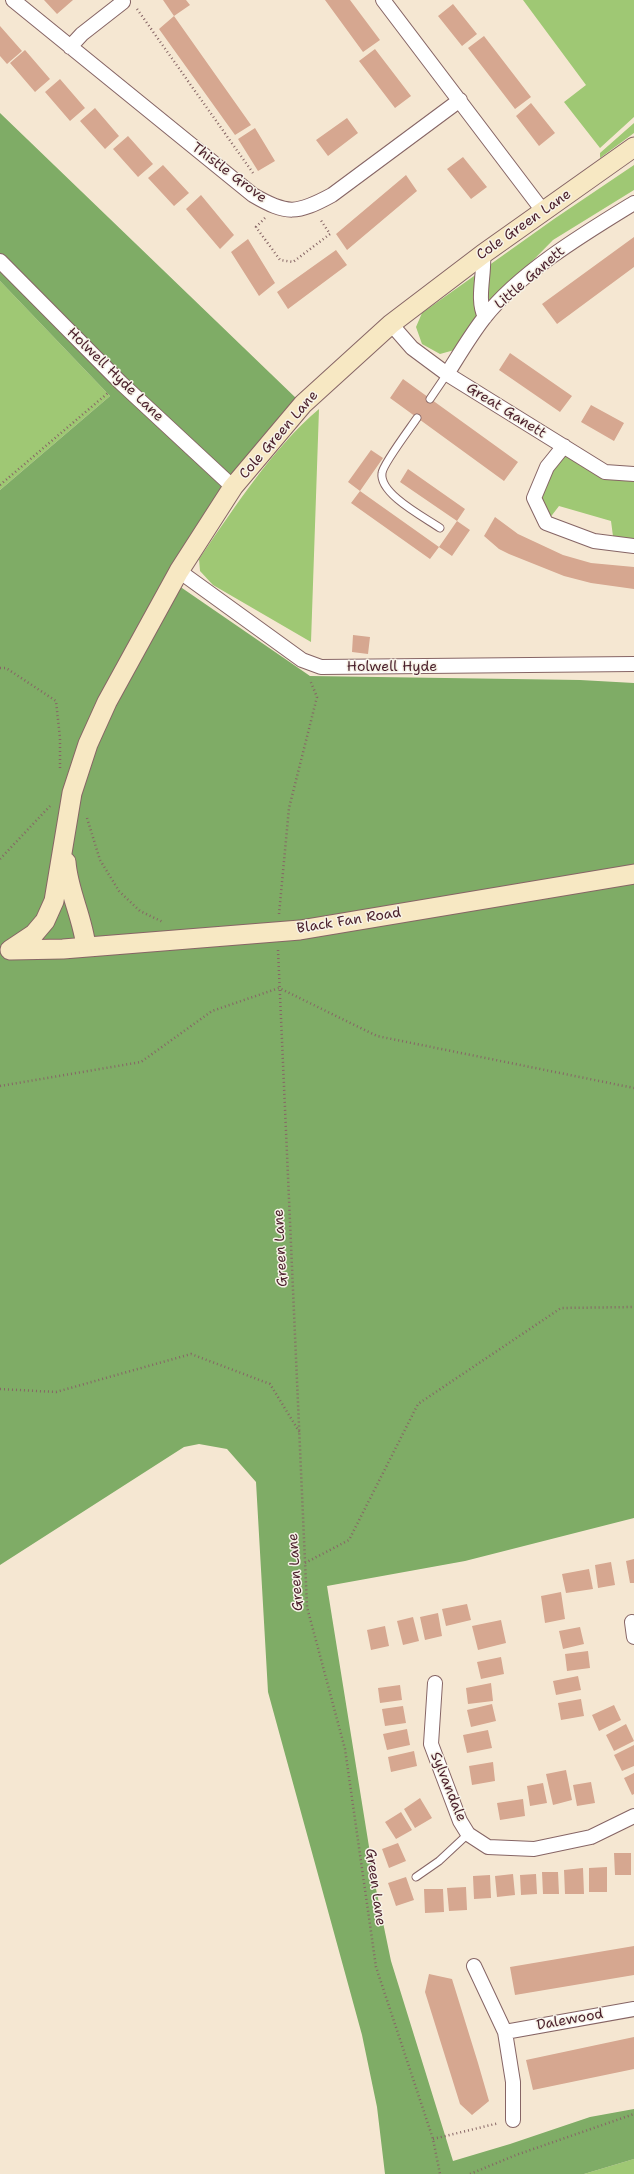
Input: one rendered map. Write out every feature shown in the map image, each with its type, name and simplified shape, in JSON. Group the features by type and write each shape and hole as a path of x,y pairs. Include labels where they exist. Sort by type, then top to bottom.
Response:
{"street":[{"name":"Thistle Grove","path":"13,0 259,198 274,207 296,211 312,207 332,195 460,100"},
{"path":"383,0 543,211"},
{"path":"70,47 82,34 129,4"},
{"name":"Cole Green Lane","path":"5,950 34,934 45,921 54,901 72,792 88,744 107,702 179,571 233,487 303,404 391,324 483,254 634,147"},
{"name":"Little Ganett","path":"447,374 485,317 520,282 575,239 634,203"},
{"path":"483,254 484,266 480,308 485,317"},
{"name":"Holwell Hyde Lane","path":"0,261 121,383 233,487"},
{"name":"Great Ganett","path":"391,324 412,348 447,374 605,472 634,474"},
{"path":"564,446 547,467 534,498 546,523 594,541 634,546"},
{"name":"Holwell Hyde","path":"179,571 302,660 321,667 634,664"},
{"name":"Cole Green Lane","path":"65,834 67,877 82,924 86,947"},
{"name":"Black Fan Road","path":"63,950 300,930 634,874"},
{"name":"Cole Green Lane","path":"5,950 63,950"},
{"path":"632,1622 634,1638"},
{"name":"Sylvandale","path":"435,1683 431,1744 460,1820 468,1834 488,1847 534,1849 591,1837 634,1816"},
{"path":"474,1966 505,2032 513,2082 513,2120"},
{"name":"Dalewood","path":"505,2032 634,2009"}],"lane":[{"path":"430,399 447,374"},
{"path":"417,418 382,471 383,483 390,494 440,528"},
{"path":"416,1877 439,1861 468,1834"}],"path":[{"path":"129,4 264,189 259,198"},
{"path":"274,207 256,227 280,260 293,262 330,234 312,207"},
{"path":"0,485 121,383"},
{"path":"279,915 289,808 317,697 302,660"},
{"path":"0,668 6,668 56,701 60,738 60,770"},
{"path":"0,859 53,804"},
{"path":"86,815 100,860 119,891 140,911 167,924"},
{"name":"Green Lane","path":"278,952 307,1607 346,1749 376,1967 433,2139 440,2174"},
{"path":"0,1086 141,1062 212,1011 280,988 377,1036 634,1088"},
{"path":"305,1564 349,1540 418,1404 561,1308 634,1307"},
{"path":"0,1389 56,1392 192,1354 270,1384 300,1433"},
{"path":"470,2174 516,2155 634,2114"},
{"path":"433,2139 513,2120"}],"green space":[{"path":"523,0 634,0 634,117 600,148 564,102 586,85"},
{"path":"0,113 298,400 166,577 310,676 580,680 634,683 634,1518 465,1561 327,1586 375,1884 391,1961 453,2161 510,2144 590,2117 634,2109 634,2159 584,2174 385,2174 377,2107 362,2035 268,1692 256,1482 227,1449 199,1444 184,1447 0,1565 0,490 110,396 0,281"},
{"path":"634,123 634,133 600,158 600,153"},
{"path":"634,165 634,190 553,240 494,300 458,349 440,354 422,344 416,327 422,313 554,219"},
{"path":"0,281 110,396 0,490"},
{"path":"319,409 311,642 213,585 200,571 199,559 240,499 269,461 285,442"},
{"path":"564,446 605,472 634,474 634,546 614,544 611,521 559,506 546,523 534,498"},
{"path":"634,2159 634,2174 584,2174"}],"building":[{"path":"44,0 73,0 57,14"},
{"path":"163,0 186,0 190,5 174,16"},
{"path":"325,0 350,0 380,40 363,52"},
{"path":"453,4 477,34 462,46 438,16"},
{"path":"174,16 251,125 235,135 159,29"},
{"path":"0,26 22,51 7,64 0,56"},
{"path":"484,36 531,97 515,109 468,48"},
{"path":"375,49 411,96 395,108 359,61"},
{"path":"25,50 50,79 35,92 10,63"},
{"path":"60,79 85,108 70,121 45,92"},
{"path":"531,103 555,133 539,146 516,116"},
{"path":"95,108 119,136 105,149 80,121"},
{"path":"347,118 358,133 328,156 316,140"},
{"path":"255,128 275,161 258,171 238,139"},
{"path":"128,136 153,164 138,177 113,149"},
{"path":"463,157 487,187 471,199 447,169"},
{"path":"163,165 189,193 174,206 148,178"},
{"path":"406,175 417,191 347,250 336,234"},
{"path":"201,195 234,235 220,249 186,209"},
{"path":"634,237 634,267 557,324 542,304"},
{"path":"248,239 275,283 259,296 231,252"},
{"path":"336,250 347,265 288,309 277,292"},
{"path":"510,353 572,396 560,412 499,370"},
{"path":"403,379 518,462 504,481 390,398"},
{"path":"591,405 624,423 614,441 581,422"},
{"path":"371,450 383,458 360,491 348,482"},
{"path":"408,469 465,509 457,521 400,482"},
{"path":"360,491 439,547 430,559 351,503"},
{"path":"495,517 518,534 563,555 591,563 634,567 634,589 591,583 564,576 499,549 484,536"},
{"path":"457,521 470,530 452,556 439,547"},
{"path":"353,635 370,637 368,654 352,652"},
{"path":"634,1559 634,1583 630,1583 626,1561"},
{"path":"611,1562 615,1585 598,1588 595,1565"},
{"path":"589,1569 593,1589 566,1593 562,1574"},
{"path":"561,1592 565,1619 545,1623 541,1596"},
{"path":"467,1604 471,1620 446,1626 442,1609"},
{"path":"438,1613 442,1636 425,1640 420,1617"},
{"path":"413,1617 419,1641 403,1645 397,1621"},
{"path":"501,1620 506,1643 478,1650 472,1626"},
{"path":"385,1626 389,1646 371,1650 367,1630"},
{"path":"580,1627 584,1644 563,1649 559,1631"},
{"path":"588,1651 590,1668 567,1671 565,1654"},
{"path":"501,1657 504,1674 481,1679 477,1662"},
{"path":"578,1676 581,1690 556,1695 553,1681"},
{"path":"491,1683 493,1701 468,1704 466,1688"},
{"path":"400,1685 402,1700 380,1703 378,1688"},
{"path":"581,1699 584,1716 561,1720 558,1703"},
{"path":"492,1704 496,1721 471,1727 467,1710"},
{"path":"614,1705 621,1720 599,1731 592,1715"},
{"path":"403,1706 406,1723 385,1726 382,1709"},
{"path":"626,1724 634,1741 614,1751 606,1735"},
{"path":"407,1729 410,1745 387,1750 383,1734"},
{"path":"488,1730 492,1748 467,1753 463,1735"},
{"path":"634,1745 634,1766 622,1771 614,1755"},
{"path":"414,1751 417,1766 391,1772 388,1757"},
{"path":"493,1762 495,1781 472,1785 469,1766"},
{"path":"566,1770 572,1800 553,1805 546,1774"},
{"path":"634,1773 634,1794 632,1795 624,1778"},
{"path":"591,1782 595,1803 577,1806 573,1785"},
{"path":"543,1783 547,1803 530,1806 527,1786"},
{"path":"420,1798 432,1818 415,1828 404,1809"},
{"path":"523,1799 525,1816 500,1820 497,1803"},
{"path":"401,1812 412,1830 396,1839 385,1822"},
{"path":"398,1843 406,1861 389,1868 382,1849"},
{"path":"614,1853 631,1853 631,1875 615,1875"},
{"path":"607,1867 607,1892 589,1892 589,1868"},
{"path":"583,1868 584,1894 565,1894 564,1870"},
{"path":"542,1872 558,1872 559,1894 543,1894"},
{"path":"513,1874 515,1895 497,1897 495,1876"},
{"path":"536,1874 537,1894 521,1895 520,1875"},
{"path":"490,1875 491,1898 474,1899 473,1876"},
{"path":"406,1877 414,1900 396,1906 388,1883"},
{"path":"466,1887 467,1910 449,1911 447,1888"},
{"path":"424,1889 443,1889 444,1912 425,1913"},
{"path":"634,1946 634,1975 515,1995 510,1967"},
{"path":"429,1974 452,1979 478,2063 489,2101 472,2115 460,2104 425,1992"},
{"path":"634,2037 634,2069 533,2090 526,2060"}]}
